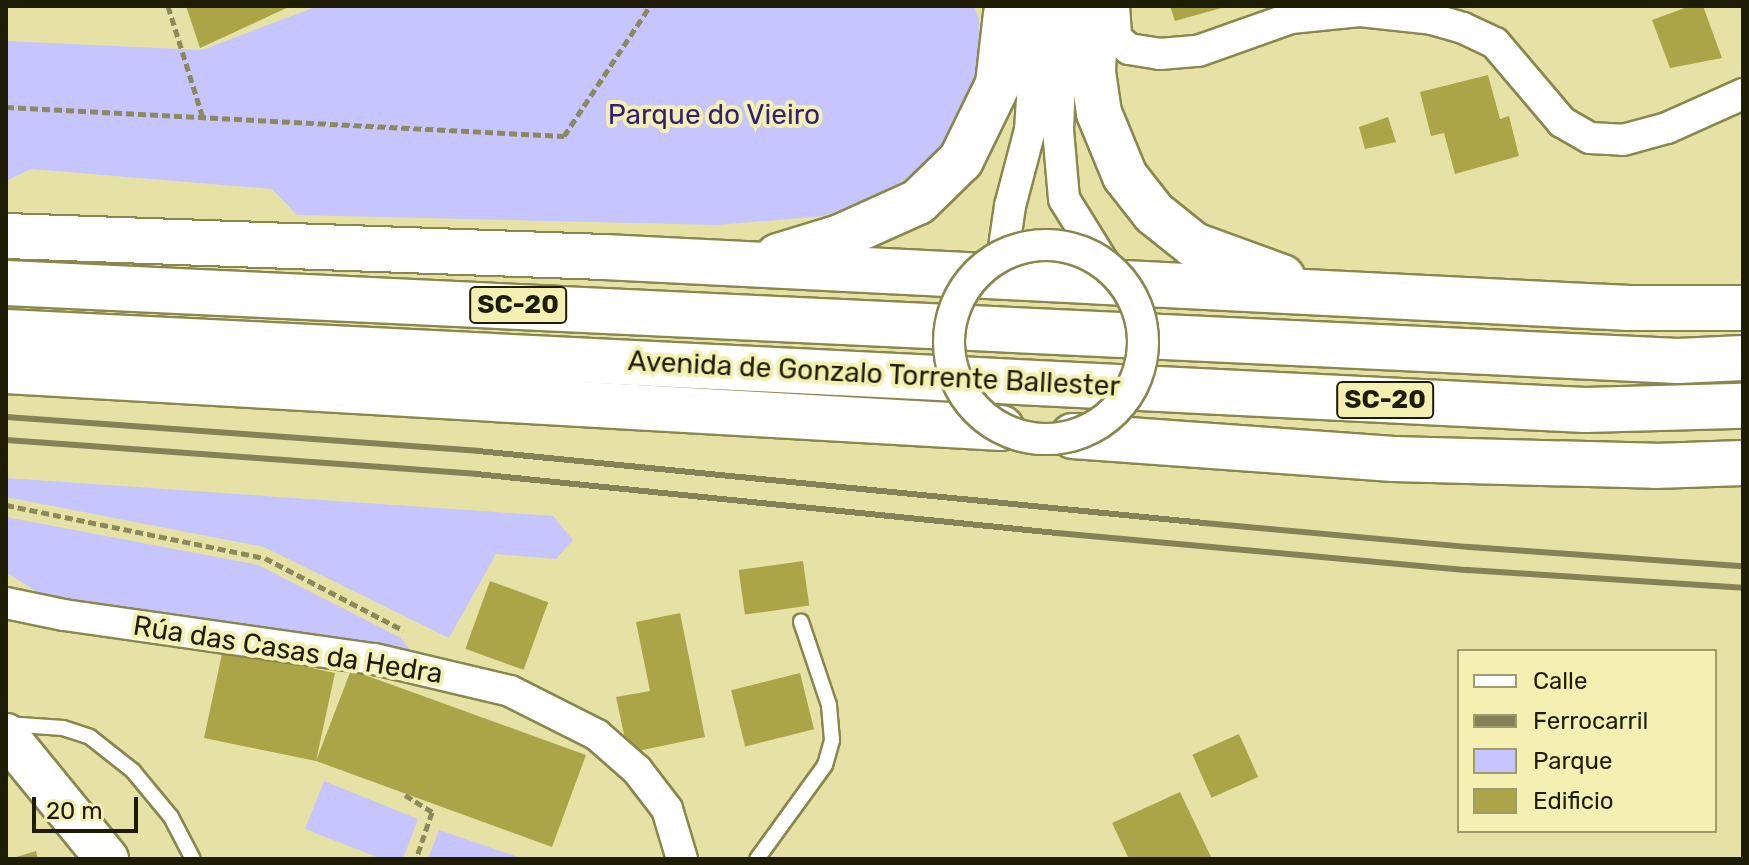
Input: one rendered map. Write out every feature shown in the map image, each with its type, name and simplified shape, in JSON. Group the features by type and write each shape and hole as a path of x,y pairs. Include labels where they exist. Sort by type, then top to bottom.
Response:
{"highway":[{"path":"1096,6 1093,72 1099,113 1125,176 1134,189 1154,213 1194,245 1321,292"},
{"path":"749,265 840,237 918,202 961,160 998,84 1014,8"},
{"path":"6,236 749,265 1630,308 1743,308"},
{"name":"Avenida de Gonzalo Torrente Ballester","path":"6,283 1678,361 1743,358"},
{"name":"Avenida de Gonzalo Torrente Ballester","path":"6,332 1585,410 1743,406"},
{"path":"6,371 1001,428"},
{"path":"1073,436 1393,459 1655,466 1743,463"}],"street":[{"path":"1063,6 1058,130 1064,199 1103,262 1125,284 1140,312 1145,343 1139,373 1124,401 1102,423 1073,436 1049,440 1024,437 1001,428 976,410 958,385 949,356 950,325 959,296 978,272 1003,254 1028,246 1054,244 1080,250 1103,262"},
{"path":"1114,6 1116,38 1129,49 1160,54 1198,51 1291,18 1360,11 1432,19 1463,28 1495,43 1562,122 1590,138 1623,140 1667,128 1743,94"},
{"path":"1003,254 1010,206 1030,130 1014,8"},
{"name":"Rúa das Casas da Hedra","path":"6,603 64,615 375,659 510,691 597,735 637,770 667,809 682,859"},
{"path":"6,735 107,859"}],"lane":[{"path":"757,859 825,765 832,740 829,705 801,622"},
{"path":"6,724 63,728 90,737 133,771 171,817 193,859"}],"path":[{"path":"168,6 203,118"},
{"path":"6,107 564,136 650,6"},
{"path":"6,505 265,558 408,633 441,673"},
{"path":"405,795 432,812 416,859"}],"green space":[{"name":"Parque do Vieiro","path":"318,6 974,6 979,19 978,72 957,131 927,165 888,192 824,216 717,225 297,215 272,189 31,169 6,181 6,41 202,50"},
{"path":"6,478 553,516 573,540 556,559 496,554 449,638 264,547 6,497"},
{"path":"6,517 258,565 401,638 414,655 43,596 6,572"},
{"path":"324,781 418,819 403,859 382,859 305,829"},
{"path":"439,830 524,859 428,859"}],"building":[{"path":"186,6 291,6 200,48"},
{"path":"1170,6 1225,6 1225,7 1175,21"},
{"path":"1690,6 1703,6 1722,58 1670,68 1652,20"},
{"path":"1488,75 1500,119 1509,116 1519,156 1455,174 1444,133 1431,136 1420,92"},
{"path":"1388,117 1396,142 1365,149 1359,127"},
{"path":"803,561 809,606 745,615 739,570"},
{"path":"490,581 548,602 524,670 465,649"},
{"path":"680,613 705,737 628,753 616,697 650,691 636,622"},
{"path":"223,649 335,673 316,761 204,738"},
{"path":"351,670 586,755 552,847 316,761"},
{"path":"800,673 814,729 745,746 731,690"},
{"path":"1239,734 1258,777 1212,798 1192,755"},
{"path":"1180,792 1212,859 1129,859 1112,823"},
{"path":"36,851 38,859 13,859 13,858"}],"railway":[{"path":"6,417 478,451 1204,523 1469,547 1743,566"},
{"path":"6,440 476,474 1057,533 1467,570 1743,588"}]}
